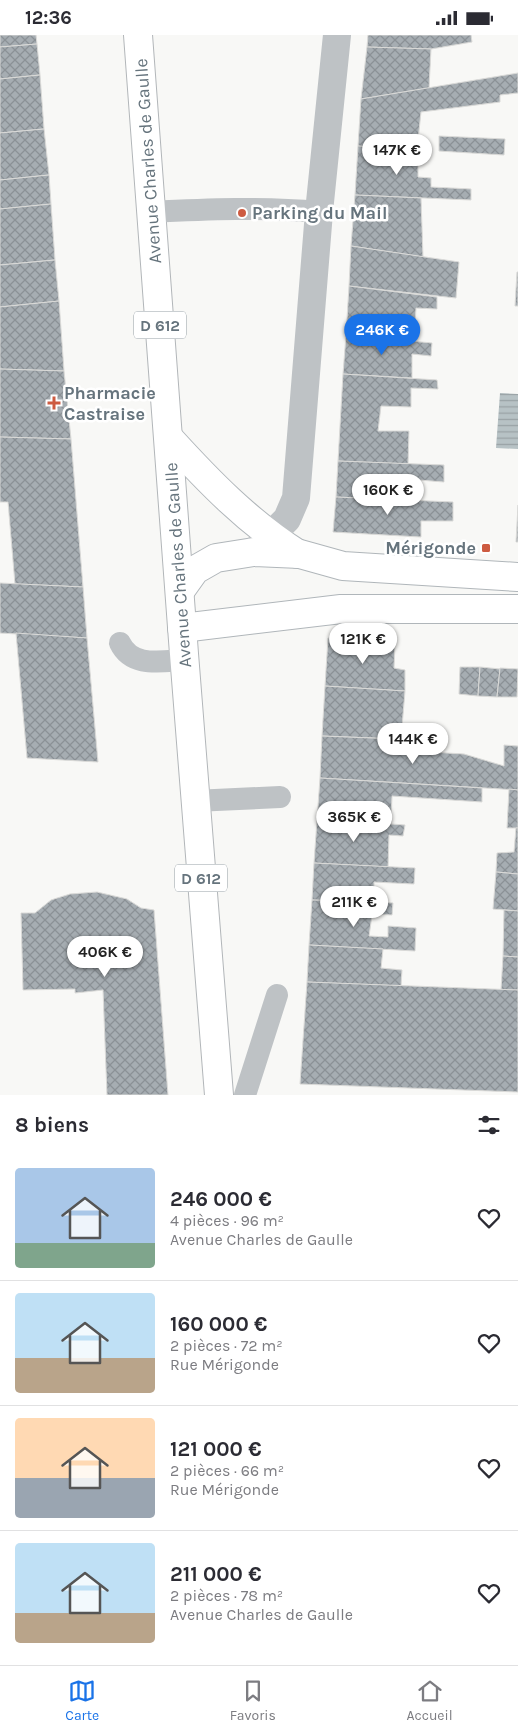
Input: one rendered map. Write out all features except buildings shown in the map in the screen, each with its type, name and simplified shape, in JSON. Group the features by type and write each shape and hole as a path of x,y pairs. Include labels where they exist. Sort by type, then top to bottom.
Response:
{"main road":[{"name":"Avenue Charles de Gaulle","path":"138,35 169,438 194,801 219,1095"},
{"path":"169,438 231,503 262,544"},
{"path":"180,591 195,570 216,558 262,544 343,566 518,577"},
{"path":"182,628 341,609 518,609"}],"street":[{"path":"262,544 287,519 296,498 319,212 337,35"}],"lane":[{"path":"151,212 271,208 319,212"},
{"path":"120,643 125,652 132,658 141,661 185,661"},
{"path":"194,801 280,797"},
{"path":"245,1095 277,995"}],"shaded area":[{"path":"500,393 518,394 518,449 496,448"}],"place":[{"name":"Parking du Mail","path":"242,213"},
{"name":"Pharmacie Castraise","path":"54,403"},
{"name":"Mérigonde","path":"486,548"}]}
